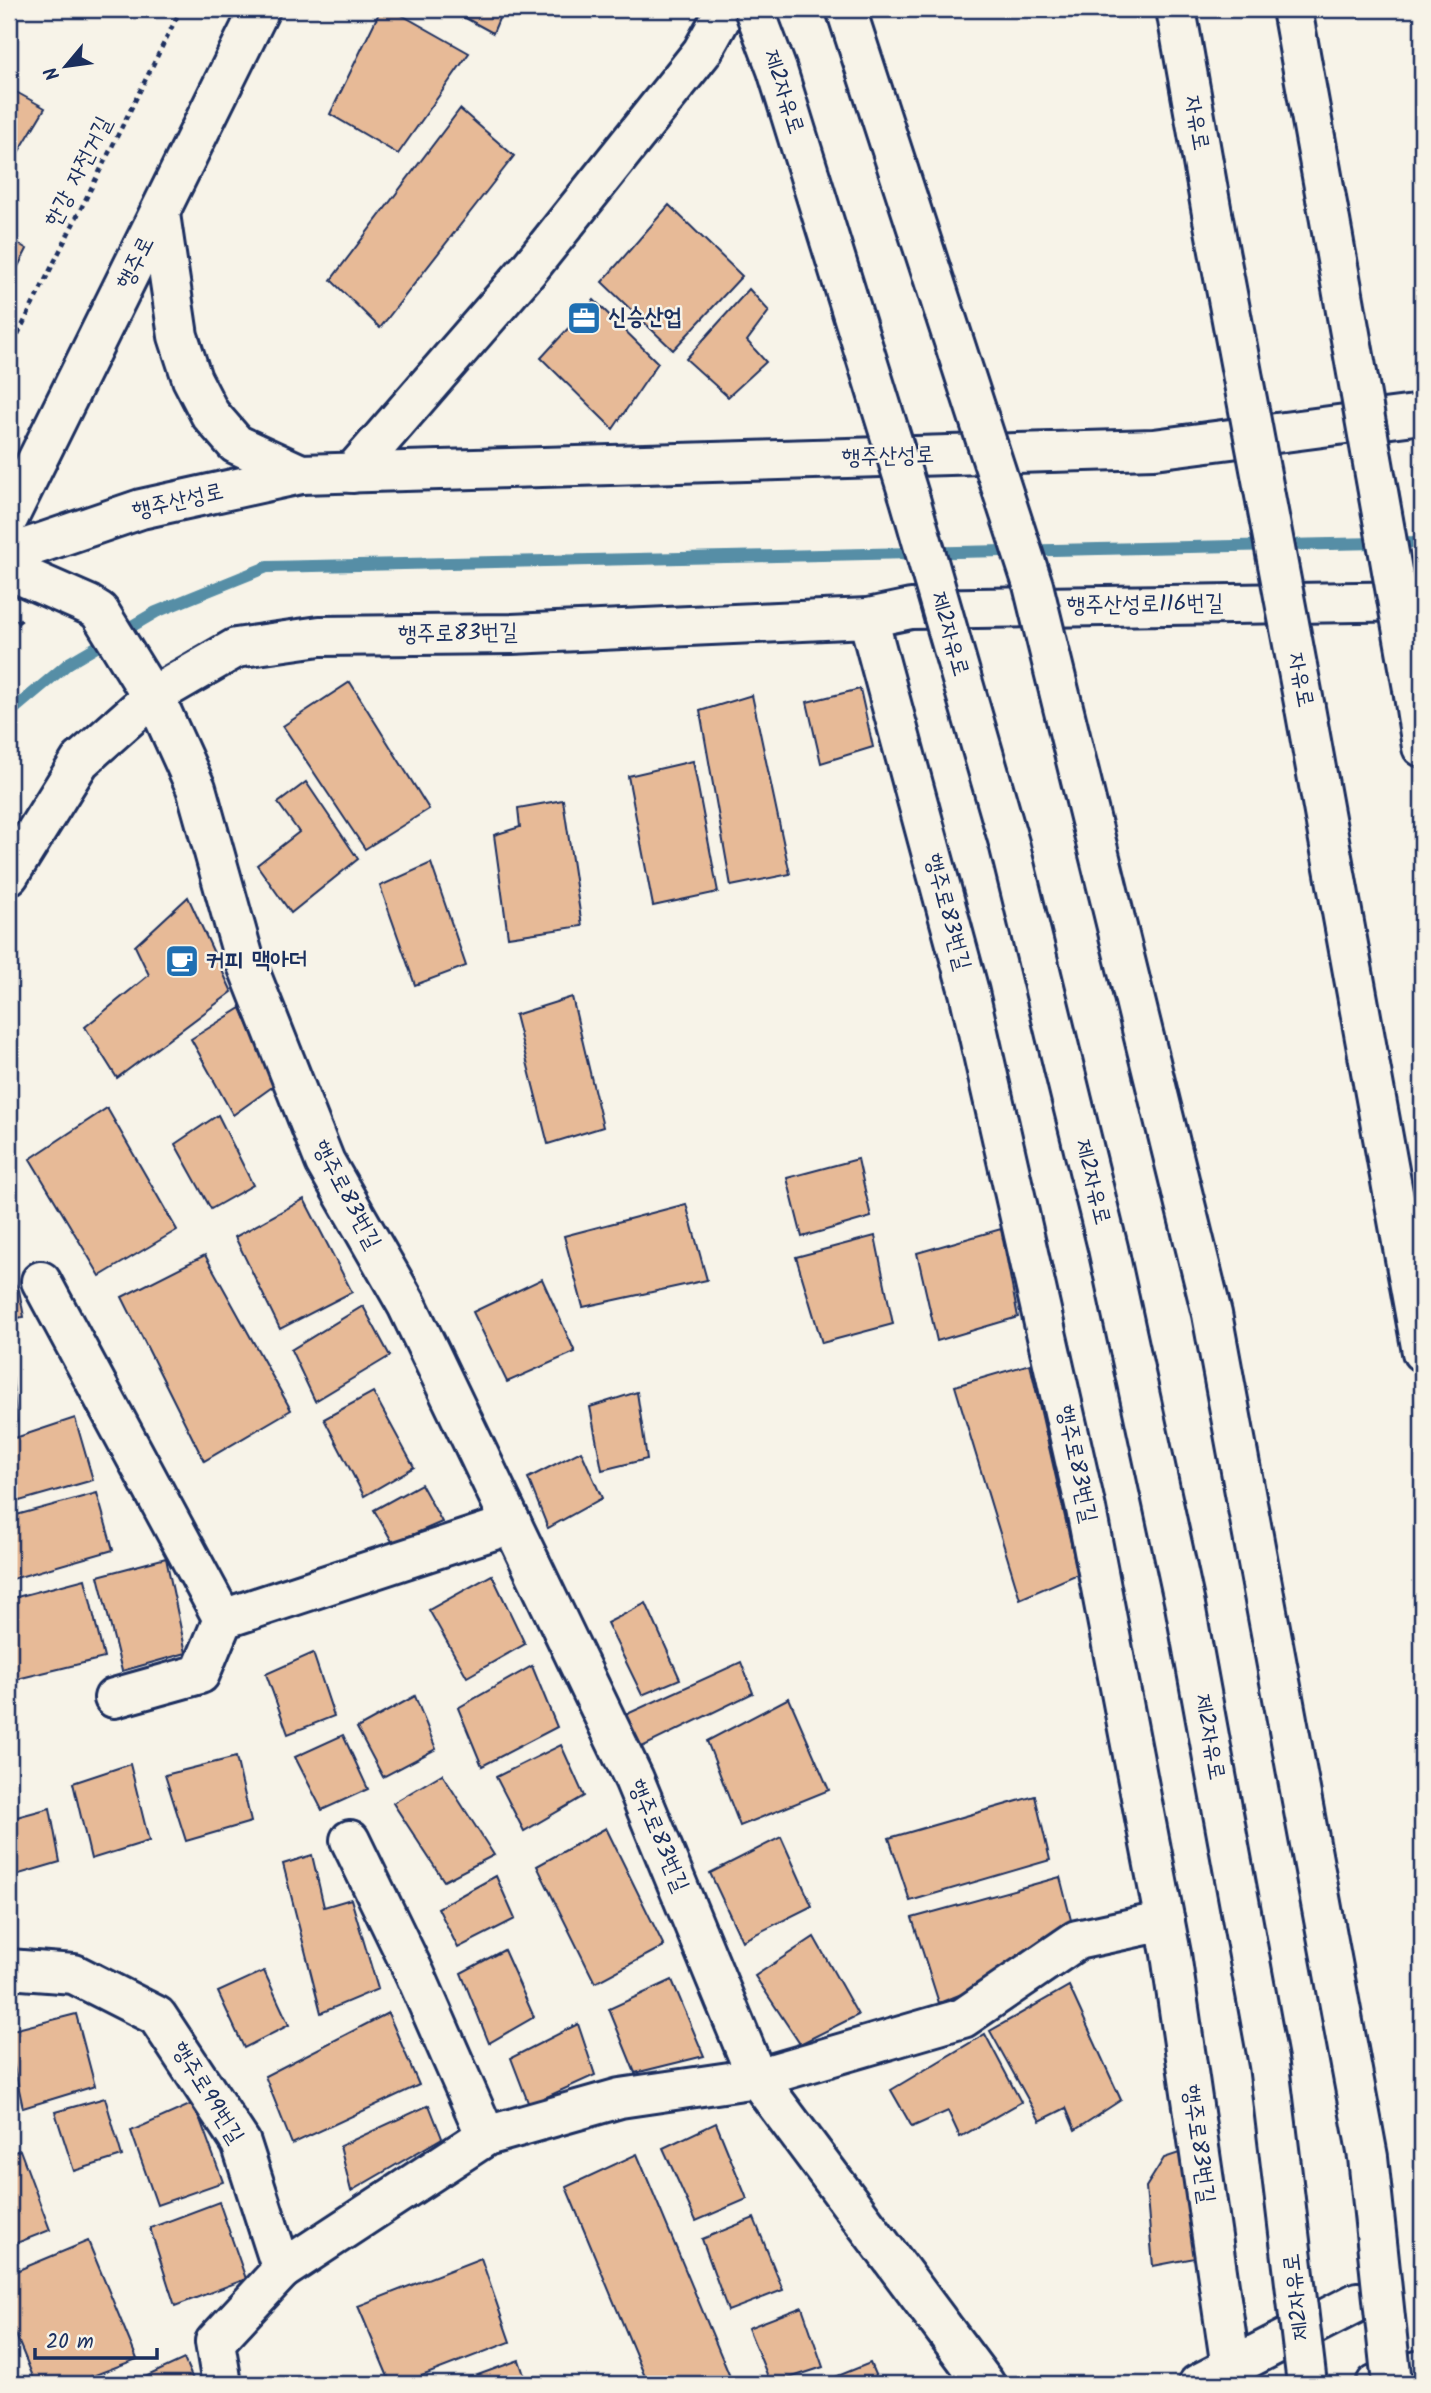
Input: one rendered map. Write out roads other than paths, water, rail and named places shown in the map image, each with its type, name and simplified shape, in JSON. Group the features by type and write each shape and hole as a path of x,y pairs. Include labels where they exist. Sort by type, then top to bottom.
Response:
{"main road":[{"name":"행주로","path":"9,517 260,9"},
{"path":"352,473 530,269 702,52 726,9"},
{"name":"제2자유로","path":"754,9 781,83 910,499 1009,843 1108,1248 1185,1605 1269,2064 1307,2384"},
{"path":"846,9 1033,585 1212,1314 1368,2157 1392,2384"},
{"name":"자유로","path":"1176,9 1422,1352"},
{"path":"1292,9 1422,747"},
{"path":"160,214 178,336 192,379 210,414 236,444 301,474"},
{"name":"행주산성로","path":"9,554 141,509 301,474 1154,449 1422,414"},
{"path":"9,570 99,611 153,696"},
{"name":"행주산성로116번길","path":"868,618 911,610 1422,601"},
{"name":"행주로83번길","path":"9,875 80,761 153,696 236,648 320,636 512,634 868,618 975,1019 1086,1509 1165,1921 1214,2376"},
{"name":"행주로83번길","path":"153,696 196,788 243,956 325,1162 407,1305 634,1779 757,2078 985,2384"},
{"path":"41,1281 223,1619"},
{"path":"114,1698 200,1674 223,1619 512,1524"},
{"path":"350,1840 415,1974 486,2136"},
{"path":"222,2384 215,2342 282,2270 486,2136 620,2098 757,2078 963,2018 1077,1940 1165,1921"},
{"name":"행주로99번길","path":"9,1969 74,1974 157,2016 241,2143 282,2270"},
{"path":"1214,2376 1357,2302"},
{"path":"1376,2384 1422,2370"}],"waterway":[{"path":"9,717 13,710 69,663 156,612 267,567 1422,542"}],"place":[{"name":"신승산업","path":"584,318"},
{"name":"커피 맥아더","path":"182,961"}]}
